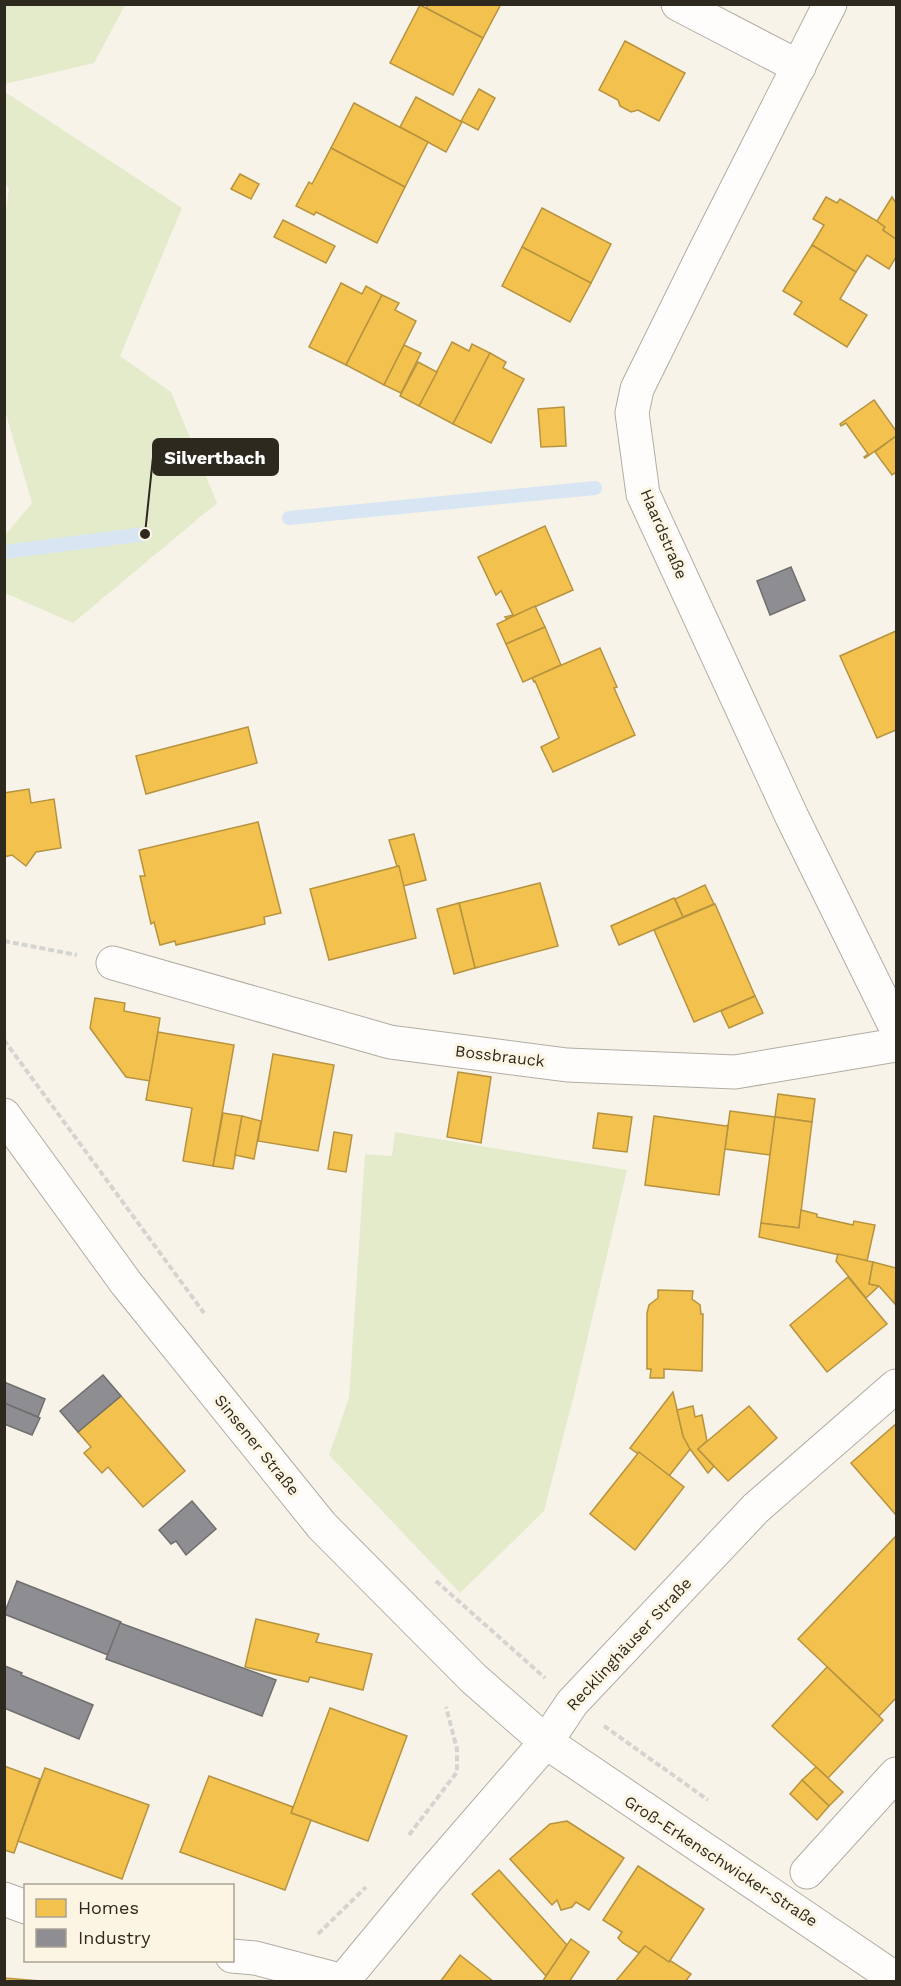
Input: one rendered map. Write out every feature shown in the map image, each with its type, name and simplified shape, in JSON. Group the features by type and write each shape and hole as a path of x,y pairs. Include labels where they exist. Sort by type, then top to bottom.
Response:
{"street":[{"path":"678,4 799,67"},
{"name":"Haardstraße","path":"830,4 637,389 632,413 644,494 792,817 897,1028"},
{"name":"Bossbrauck","path":"113,963 390,1042 567,1065 735,1072 897,1045"},
{"name":"Sinsener Straße","path":"4,1115 126,1283 322,1526 474,1679 546,1742"},
{"name":"Recklinghäuser Straße","path":"342,1981 546,1742 572,1703 756,1508 897,1386"},
{"name":"Groß-Erkenschwicker-Straße","path":"546,1742 897,1979"},
{"path":"807,1872 897,1774"},
{"path":"4,1899 24,1906"},
{"path":"234,1956 255,1958 342,1981"}],"path":[{"path":"4,941 113,963"},
{"path":"4,1040 209,1320"},
{"path":"435,1580 572,1703"},
{"path":"403,1844 457,1772 457,1749 446,1706 506,1643"},
{"path":"285,1966 374,1879"}],"green space":[{"path":"4,5 125,5 94,63 5,84"},
{"path":"5,92 182,208 120,356 171,392 217,503 73,623 5,593 5,535 32,503 5,411 4,222 9,189 4,182"},
{"path":"395,1132 627,1170 544,1511 460,1593 329,1455 349,1398 365,1154 392,1156"}],"building: Homes":[{"path":"428,4 501,4 483,38 426,8"},
{"path":"420,5 483,38 453,95 390,63"},
{"path":"625,41 685,73 659,121 638,110 631,112 620,106 618,100 599,90"},
{"path":"479,89 495,98 478,130 461,121"},
{"path":"416,97 462,122 446,152 400,127"},
{"path":"354,103 428,142 405,187 331,148"},
{"path":"331,148 405,187 377,243 316,212 314,215 296,206 309,182 312,184"},
{"path":"240,174 259,184 251,199 231,189"},
{"path":"826,197 837,203 840,199 877,221 885,227 883,230 896,239 896,257 889,269 867,255 856,272 812,245 824,225 813,219"},
{"path":"892,197 896,203 896,239 883,230 885,227 877,221"},
{"path":"542,208 611,244 591,283 522,247"},
{"path":"283,220 335,246 326,263 274,237"},
{"path":"812,245 856,272 840,299 867,315 847,347 794,314 802,302 783,291"},
{"path":"522,247 591,283 570,322 502,286"},
{"path":"341,283 362,294 366,286 382,295 346,365 309,347"},
{"path":"382,295 399,303 395,310 416,321 384,385 346,365"},
{"path":"452,342 469,351 472,344 490,353 453,424 419,406"},
{"path":"404,345 421,353 401,393 384,385"},
{"path":"490,353 506,362 503,368 524,379 491,443 453,424"},
{"path":"418,362 437,372 419,406 400,396"},
{"path":"874,400 896,431 896,436 865,458 868,454 846,423 841,426 840,424"},
{"path":"564,407 566,446 541,447 538,409"},
{"path":"896,436 896,472 892,475 875,452"},
{"path":"545,526 573,590 507,619 505,617 513,615 501,591 496,595 478,557"},
{"path":"535,606 545,627 506,644 497,624"},
{"path":"545,627 561,665 523,682 506,644"},
{"path":"896,631 896,730 877,738 840,656"},
{"path":"600,648 617,687 614,688 635,735 553,772 541,747 559,738 532,678"},
{"path":"248,727 257,763 146,794 136,756"},
{"path":"29,789 31,803 54,799 61,848 36,852 26,866 12,855 4,857 4,793"},
{"path":"258,822 281,913 264,917 265,924 176,945 175,941 160,945 154,922 151,924 140,876 145,876 139,850"},
{"path":"414,834 426,880 403,886 389,840"},
{"path":"399,866 416,938 329,960 310,889"},
{"path":"540,883 558,946 475,968 459,903"},
{"path":"705,885 714,904 683,917 675,899"},
{"path":"674,898 683,917 619,945 611,926"},
{"path":"459,903 475,968 454,974 437,909"},
{"path":"715,904 755,996 694,1022 654,930"},
{"path":"755,996 763,1013 729,1028 721,1011"},
{"path":"95,998 125,1003 124,1011 160,1018 150,1081 126,1077 90,1028"},
{"path":"158,1032 234,1045 213,1166 183,1161 192,1108 146,1100"},
{"path":"273,1054 334,1065 318,1151 258,1141"},
{"path":"458,1072 491,1077 481,1143 447,1137"},
{"path":"778,1094 815,1099 812,1122 775,1117"},
{"path":"730,1111 775,1117 770,1155 725,1149"},
{"path":"223,1113 242,1116 233,1169 213,1166"},
{"path":"598,1113 632,1117 627,1152 593,1148"},
{"path":"242,1116 261,1121 254,1159 235,1155"},
{"path":"654,1116 728,1125 719,1195 645,1185"},
{"path":"775,1117 812,1122 799,1228 761,1223"},
{"path":"334,1132 352,1135 346,1172 328,1169"},
{"path":"801,1210 817,1214 817,1217 853,1225 854,1221 875,1225 867,1261 759,1237 761,1223 799,1228"},
{"path":"838,1254 873,1262 869,1284 879,1286 866,1298 836,1261"},
{"path":"873,1262 896,1268 895,1304 879,1286 869,1284"},
{"path":"848,1277 887,1324 827,1372 790,1325"},
{"path":"658,1290 693,1291 692,1299 700,1305 701,1314 703,1314 702,1371 664,1369 664,1378 650,1378 651,1369 647,1369 647,1313 649,1305 658,1298"},
{"path":"673,1392 683,1436 691,1448 669,1476 630,1448"},
{"path":"121,1396 185,1471 143,1507 108,1467 102,1473 84,1453 91,1447 78,1432"},
{"path":"693,1406 695,1417 702,1415 707,1441 698,1449 714,1466 708,1473 683,1436 677,1410"},
{"path":"749,1406 777,1438 728,1481 698,1449"},
{"path":"896,1424 896,1515 851,1463"},
{"path":"639,1452 684,1487 635,1550 590,1514"},
{"path":"896,1536 896,1698 879,1716 798,1639"},
{"path":"256,1619 319,1634 316,1642 372,1654 363,1690 310,1677 308,1682 245,1667"},
{"path":"827,1667 883,1720 828,1778 772,1726"},
{"path":"330,1708 407,1736 368,1841 291,1813"},
{"path":"4,1766 40,1779 14,1853 4,1850"},
{"path":"816,1767 843,1792 829,1806 802,1780"},
{"path":"45,1768 149,1805 122,1879 18,1841"},
{"path":"209,1776 293,1807 291,1813 311,1820 285,1890 180,1852"},
{"path":"802,1780 829,1806 817,1820 790,1794"},
{"path":"567,1821 624,1858 589,1910 576,1902 572,1907 561,1910 557,1900 552,1905 510,1859 550,1824"},
{"path":"638,1866 704,1909 669,1962 645,1946 639,1953 623,1943 618,1938 622,1932 603,1920"},
{"path":"499,1870 567,1945 546,1976 472,1894"},
{"path":"571,1939 589,1952 569,1982 542,1982"},
{"path":"645,1946 691,1974 685,1982 615,1982"},
{"path":"460,1955 494,1982 440,1982"},
{"path":"4,1978 53,1982 4,1982"}],"building: Industry":[{"path":"791,567 805,600 770,615 757,581"},
{"path":"103,1375 121,1396 78,1432 60,1411"},
{"path":"4,1382 45,1399 38,1417 4,1403"},
{"path":"4,1403 40,1418 32,1435 4,1424"},
{"path":"192,1501 216,1529 186,1555 176,1541 171,1544 159,1530"},
{"path":"17,1581 121,1622 108,1655 4,1614"},
{"path":"120,1623 276,1680 262,1716 106,1659"},
{"path":"5,1666 93,1705 79,1739 4,1708"}],"waterway":[{"path":"289,518 595,488"},
{"path":"4,552 145,534"}],"place":[{"name":"Silvertbach","path":"145,534"}]}
